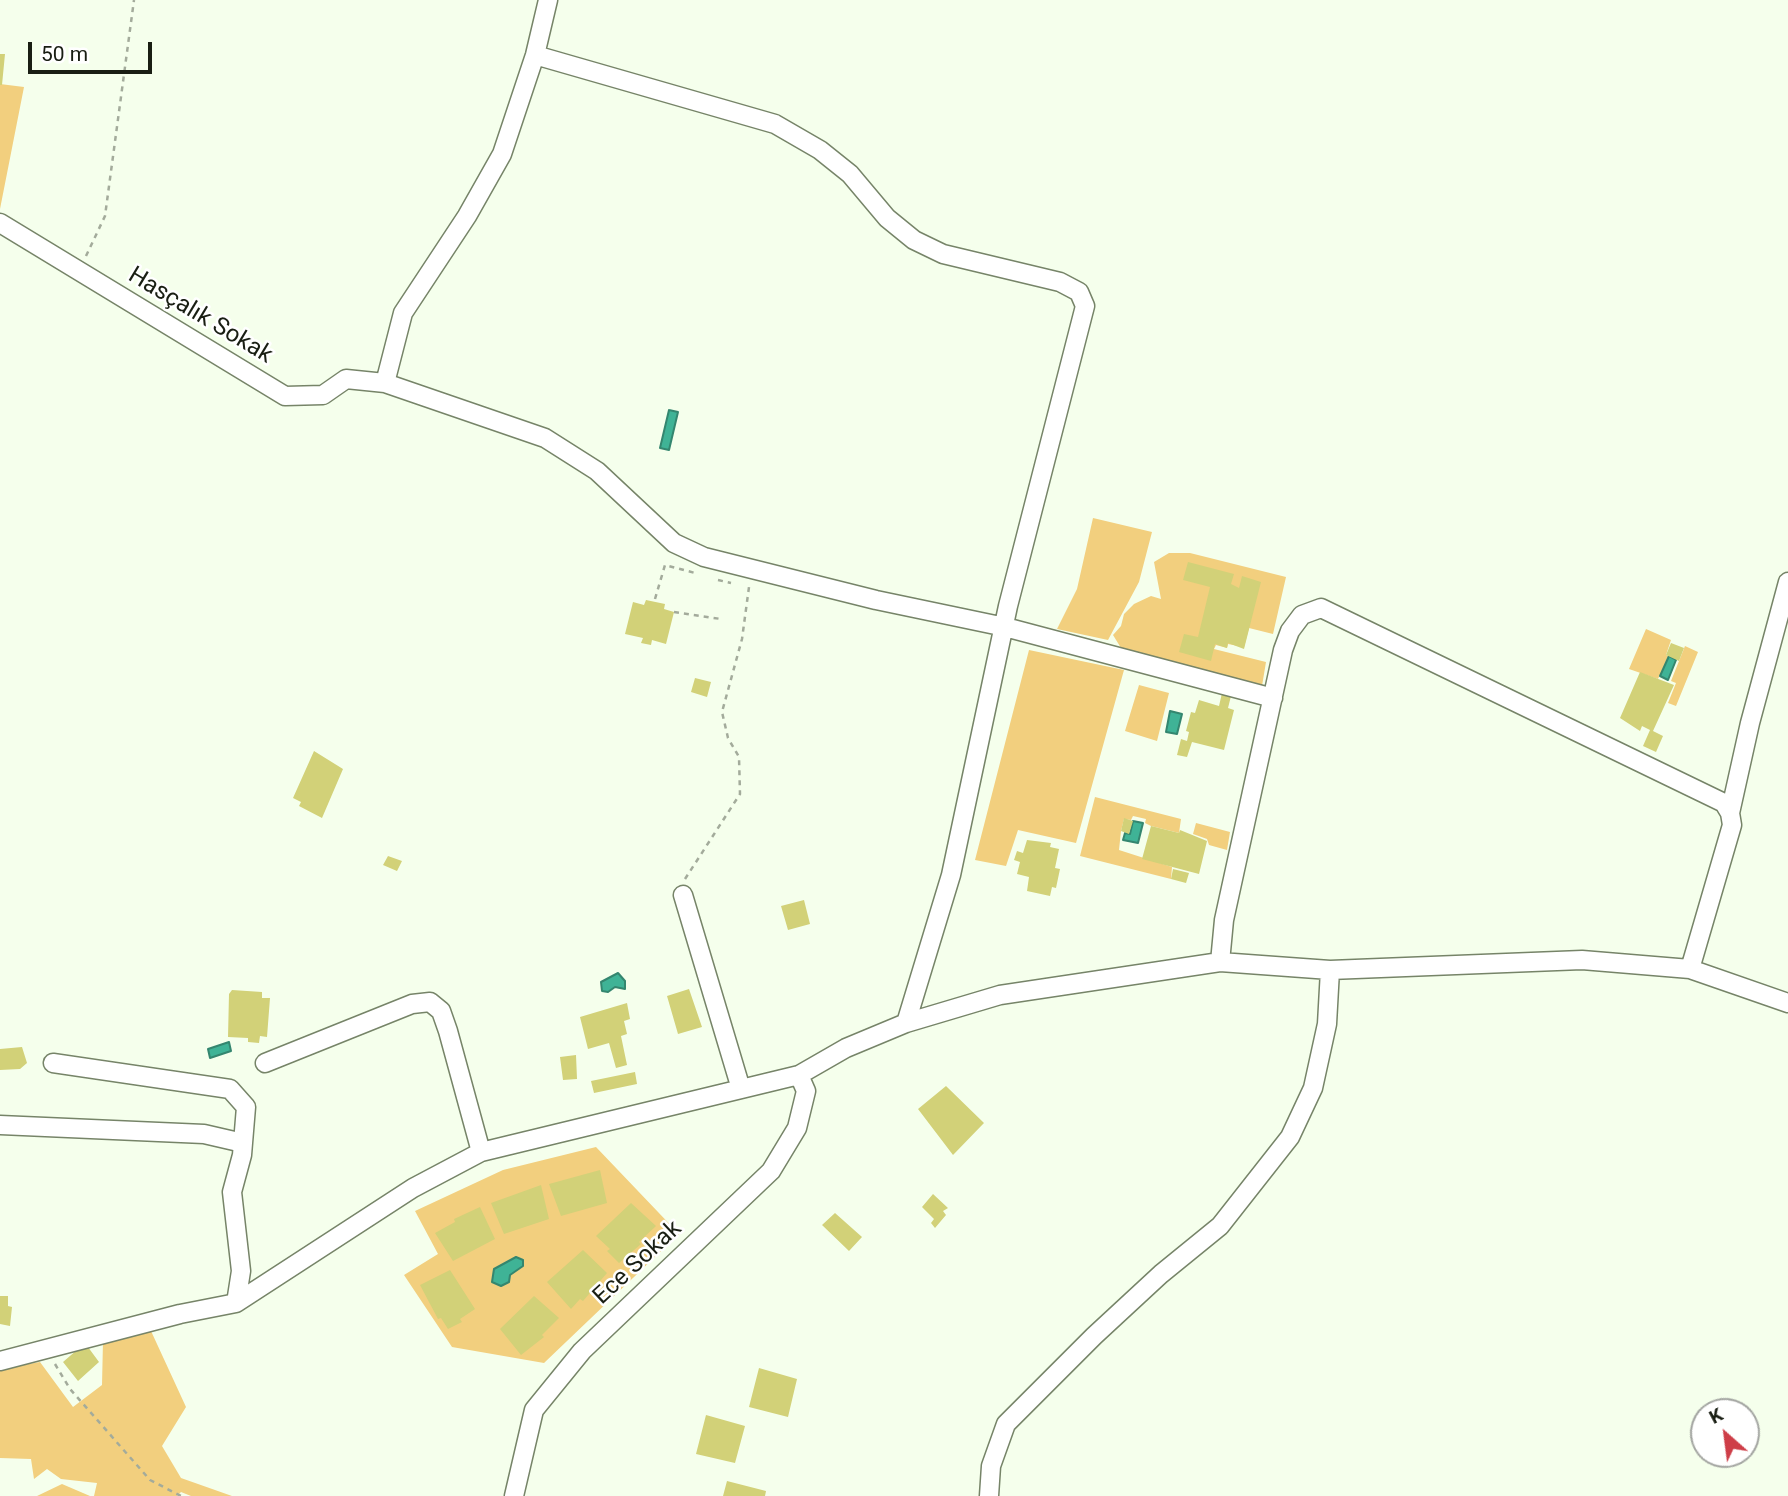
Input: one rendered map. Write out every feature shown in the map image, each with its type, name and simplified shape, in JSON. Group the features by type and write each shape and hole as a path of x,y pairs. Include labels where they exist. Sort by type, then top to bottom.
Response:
{"street":[{"path":"385,383 403,313 467,216 502,155 535,55 548,0"},
{"path":"535,55 775,124 820,149 849,174 887,218 914,240 943,254 1060,282 1079,292 1085,306 1005,627 951,875 906,1023"},
{"name":"Hasçalık Sokak","path":"0,223 285,396 323,395 345,379 385,383 545,438 597,471 674,543 736,576 1005,627 1273,698"},
{"path":"1730,813 1750,723 1788,582"},
{"path":"1220,962 1224,920 1290,631 1302,615 1321,608 1702,790 1724,803 1730,813 1732,825 1690,969"},
{"path":"683,895 741,1089"},
{"path":"0,1362 180,1314 236,1303 414,1188 481,1152 799,1075 846,1048 906,1023 1000,995 1220,962 1330,970 1581,960 1690,969 1788,1003"},
{"path":"989,1496 991,1466 1006,1424 1161,1274 1220,1226 1290,1137 1313,1088 1327,1024 1330,970"},
{"path":"265,1063 412,1004 430,1002 441,1011 448,1031 481,1152"},
{"path":"53,1063 230,1089 246,1107 243,1143 232,1192 241,1271 236,1303"},
{"name":"Ece Sokak","path":"514,1496 534,1410 582,1351 771,1171 797,1128 806,1091 799,1075"},
{"path":"0,1125 204,1133 243,1143"}],"path":[{"path":"79,271 105,216 134,0"},
{"path":"655,599 665,565 705,576"},
{"path":"683,895 683,882 740,794 740,757 728,738 722,712 742,639 749,587 736,576 718,580"},
{"path":"674,612 721,619"},
{"path":"47,1351 70,1389 150,1480 181,1496"}],"shaded area":[{"path":"0,84 24,87 0,209"},
{"path":"669,410 678,412 669,450 660,448"},
{"path":"1093,518 1152,532 1139,582 1108,640 1057,629 1077,589"},
{"path":"1169,553 1190,553 1286,577 1273,634 1249,628 1244,647 1228,644 1227,648 1216,645 1214,649 1266,662 1262,686 1121,648 1113,635 1121,626 1124,614 1134,604 1151,596 1161,599 1154,562"},
{"path":"1646,629 1671,640 1666,655 1669,656 1658,679 1629,669"},
{"path":"1685,646 1698,652 1676,706 1668,703 1676,683 1671,681"},
{"path":"1029,650 1124,670 1076,843 1018,830 1006,866 975,860"},
{"path":"1669,656 1676,660 1668,680 1660,676"},
{"path":"1139,685 1169,693 1157,741 1125,731"},
{"path":"1170,711 1182,714 1177,734 1166,732"},
{"path":"1095,797 1181,819 1179,833 1151,826 1145,823 1146,819 1133,816 1131,820 1124,819 1121,831 1119,850 1172,867 1171,879 1080,856"},
{"path":"1133,821 1143,823 1138,843 1123,840 1125,833 1130,834"},
{"path":"1196,823 1230,832 1227,850 1209,845 1207,839 1193,834"},
{"path":"618,973 625,981 625,989 615,987 608,992 602,991 601,982"},
{"path":"229,1042 231,1051 210,1058 208,1049"},
{"path":"596,1147 679,1234 544,1363 452,1347 404,1275 438,1254 415,1211 503,1170"},
{"path":"516,1257 523,1260 523,1266 510,1275 509,1282 501,1286 492,1282 494,1269"},
{"path":"151,1331 186,1407 162,1446 181,1478 232,1496 191,1496 181,1492 177,1496 94,1496 97,1483 61,1479 47,1469 34,1479 31,1459 0,1458 0,1369 40,1362 73,1407 102,1385 103,1341"},
{"path":"62,1484 90,1496 37,1496"}],"building":[{"path":"0,54 5,54 2,85 0,85"},
{"path":"1188,562 1234,574 1231,584 1239,588 1242,576 1261,582 1244,649 1228,643 1227,648 1215,644 1211,661 1179,652 1184,634 1198,637 1210,587 1183,580"},
{"path":"646,600 665,604 664,609 674,612 666,644 652,640 651,645 641,643 643,638 625,634 633,602 644,605"},
{"path":"1671,643 1684,648 1679,661 1666,655"},
{"path":"1640,672 1674,685 1653,731 1663,736 1656,752 1643,746 1650,730 1642,726 1640,731 1620,718"},
{"path":"695,678 711,682 707,697 691,692"},
{"path":"1222,693 1231,696 1228,708 1234,710 1224,750 1192,742 1187,757 1177,755 1181,739 1187,741 1189,732 1186,731 1191,712 1195,713 1199,700 1219,706"},
{"path":"314,751 343,769 322,818 299,806 301,802 293,798"},
{"path":"1124,818 1133,821 1129,834 1121,831"},
{"path":"1151,826 1179,833 1180,830 1207,841 1199,874 1142,859"},
{"path":"1027,840 1051,843 1050,847 1059,849 1055,868 1060,869 1056,888 1052,887 1050,896 1027,891 1029,877 1017,874 1020,862 1014,860 1017,851 1023,853"},
{"path":"388,856 402,861 397,871 383,865"},
{"path":"1173,869 1189,873 1186,883 1171,879"},
{"path":"804,900 810,924 788,930 781,906"},
{"path":"689,989 702,1027 678,1034 667,996"},
{"path":"232,990 262,992 262,998 270,998 267,1037 260,1036 259,1043 248,1042 248,1038 228,1037 229,994"},
{"path":"627,1003 630,1019 624,1021 627,1034 621,1036 627,1065 616,1068 609,1043 588,1049 580,1017"},
{"path":"22,1047 27,1063 20,1069 0,1070 0,1049"},
{"path":"576,1055 577,1079 563,1080 560,1057"},
{"path":"635,1072 637,1084 594,1093 591,1081"},
{"path":"946,1086 984,1123 953,1155 918,1109"},
{"path":"600,1170 607,1203 561,1216 549,1184"},
{"path":"541,1185 549,1219 504,1234 491,1203"},
{"path":"933,1194 948,1208 943,1211 946,1215 935,1228 931,1223 934,1219 922,1207"},
{"path":"631,1203 656,1226 639,1242 641,1244 619,1263 607,1251 610,1249 596,1236"},
{"path":"480,1207 495,1239 453,1261 435,1233 455,1222 454,1219"},
{"path":"835,1213 862,1237 849,1251 822,1225"},
{"path":"583,1250 607,1273 583,1301 580,1299 571,1309 547,1282"},
{"path":"450,1270 475,1309 460,1319 462,1322 448,1329 441,1318 438,1319 420,1285"},
{"path":"0,1296 8,1296 8,1306 12,1307 10,1326 0,1324"},
{"path":"534,1296 559,1318 542,1335 544,1337 521,1355 500,1329"},
{"path":"85,1343 99,1362 78,1381 63,1362"},
{"path":"759,1368 797,1379 788,1417 749,1407"},
{"path":"706,1415 745,1426 735,1463 696,1454"},
{"path":"727,1481 766,1491 765,1496 723,1496"}]}
